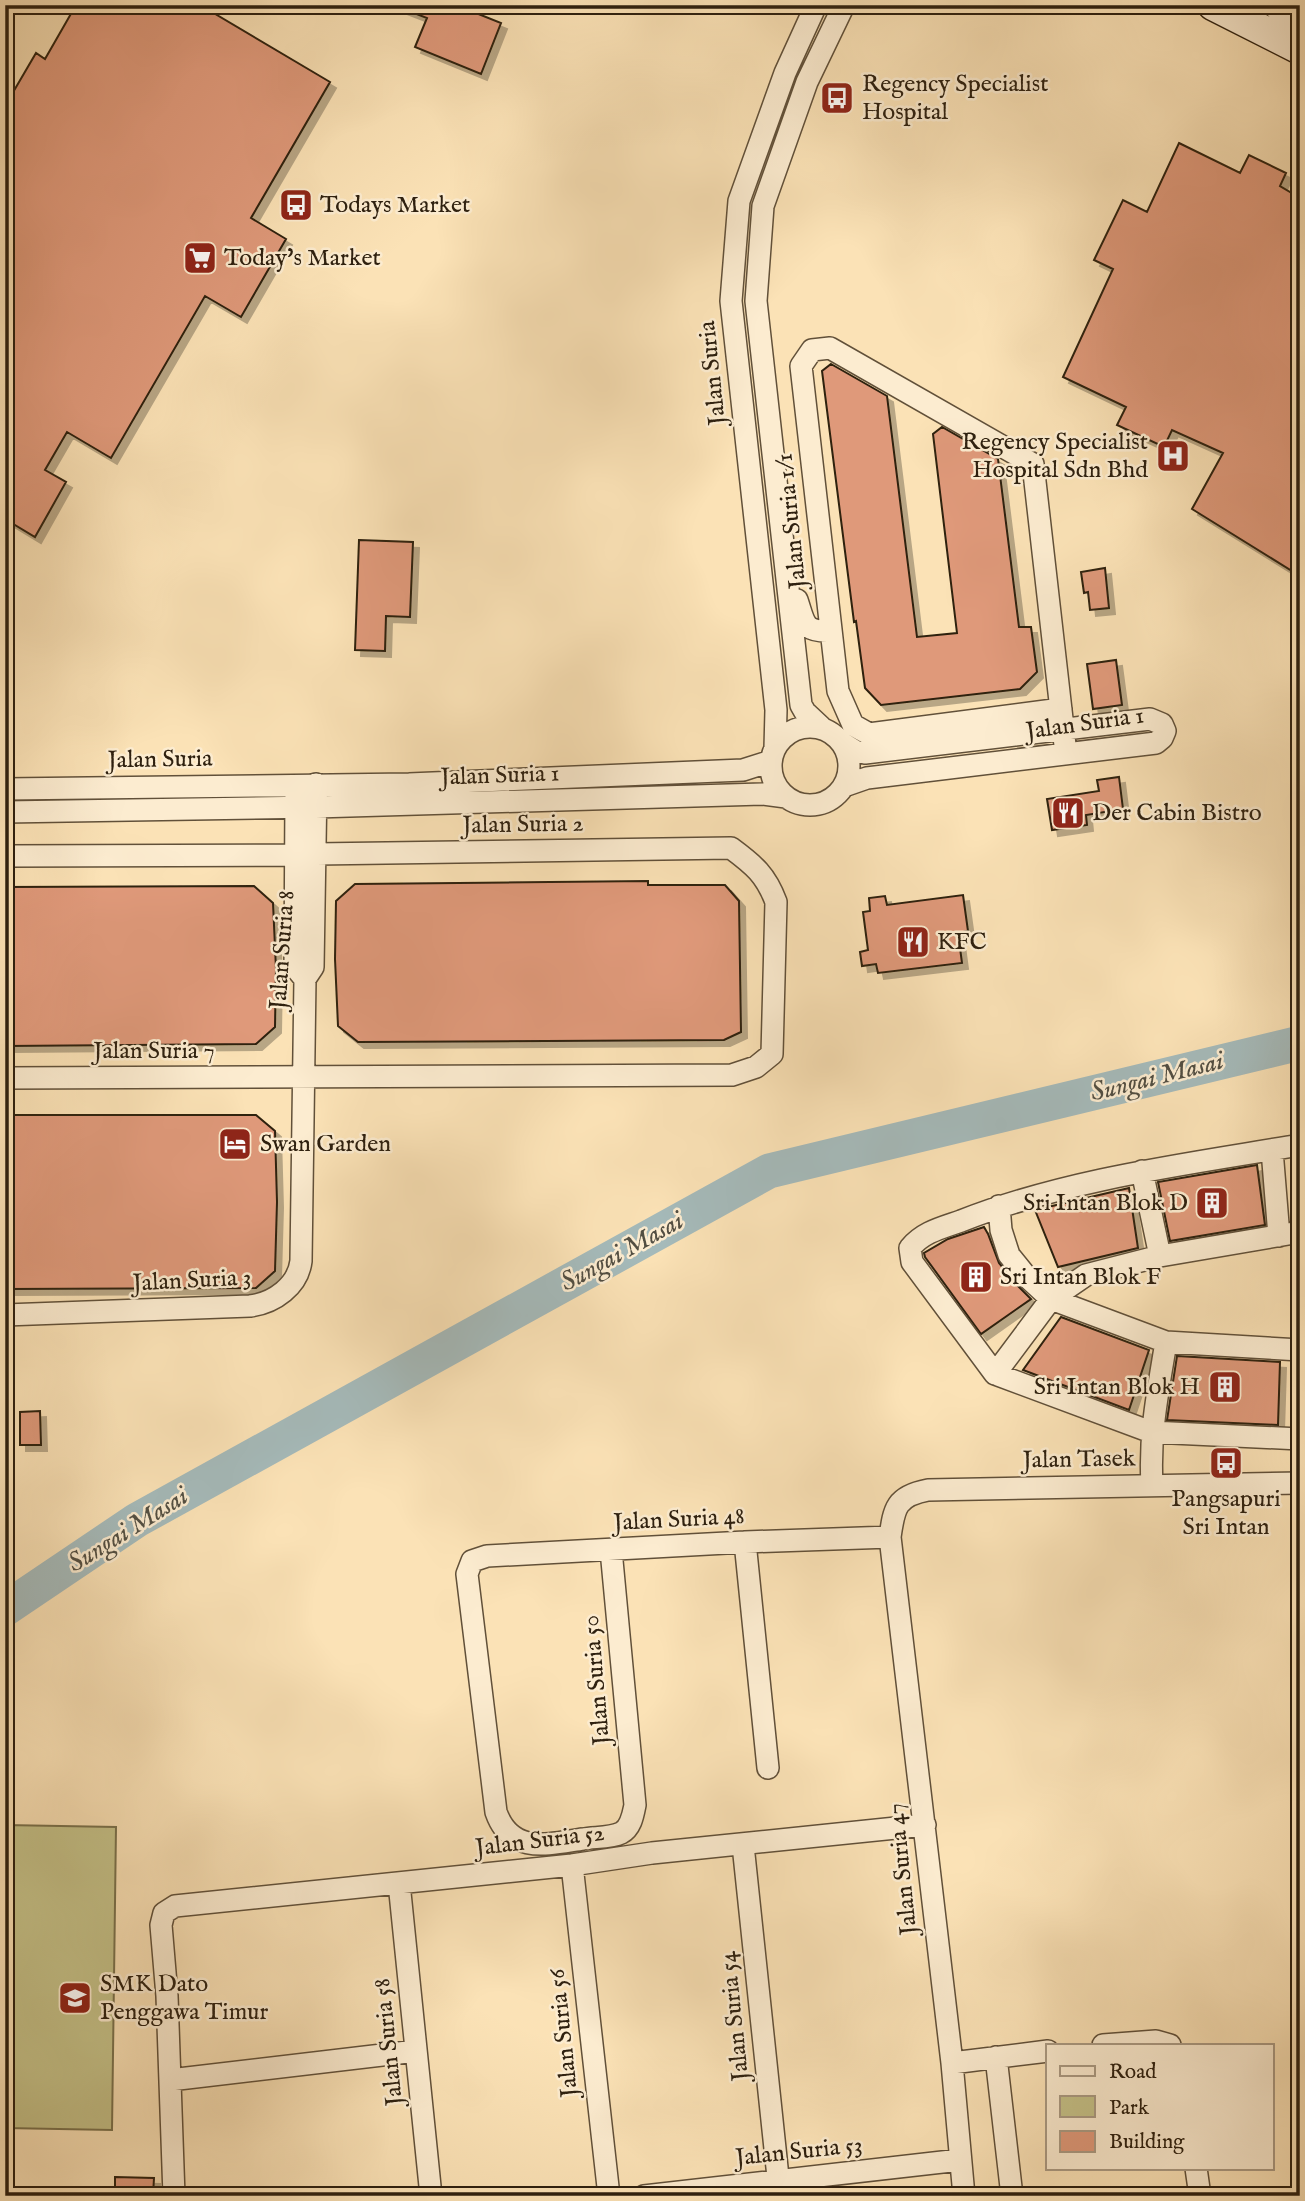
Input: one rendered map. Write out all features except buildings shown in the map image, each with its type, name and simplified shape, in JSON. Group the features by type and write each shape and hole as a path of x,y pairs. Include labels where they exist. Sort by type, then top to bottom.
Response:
{"main road":[{"path":"1213,5 1300,49"},
{"path":"1279,5 1300,16"}],"street":[{"name":"Jalan Suria","path":"773,754 776,710 731,301 739,201 785,73 816,5"},
{"name":"Jalan Suria","path":"821,727 804,712 801,705 756,301 763,206 807,82 844,5"},
{"name":"Jalan Suria 1/1","path":"830,348 1033,464 1063,719 869,734 853,725 838,691 831,631 801,366 812,350 830,348"},
{"path":"786,572 806,624 814,631 831,631"},
{"path":"1063,719 1066,754"},
{"name":"Jalan Suria 1","path":"842,743 855,751 865,753 1063,719 1150,719 1162,724 1165,730 1156,743 867,778 844,786"},
{"path":"821,727 833,733 842,743 850,768 844,786 832,799 810,806 798,804 786,797 777,787 771,775 773,754 782,737 794,729 821,727"},
{"name":"Jalan Suria 1","path":"306,785 409,784 743,770 773,754"},
{"name":"Jalan Suria","path":"5,789 306,785"},
{"name":"Jalan Suria 8","path":"303,1077 305,978 313,967 305,854 306,785"},
{"name":"Jalan Suria 1","path":"215,809 762,794 786,797"},
{"name":"Jalan Suria","path":"5,812 215,809"},
{"name":"Jalan Suria 2","path":"5,856 731,848 755,865 776,902 772,1054"},
{"name":"Jalan Suria 7","path":"5,1078 732,1075 756,1067 772,1054"},
{"name":"Jalan Suria 3","path":"5,1315 250,1306 264,1304 278,1296 292,1284 301,1261 303,1077"},
{"path":"1300,1145 1142,1171 999,1206 919,1237 910,1248 912,1262 995,1374 1152,1432 1300,1439"},
{"path":"995,1374 1051,1299 1086,1275 1160,1256 1289,1234 1272,1150"},
{"path":"1142,1171 1160,1256"},
{"path":"999,1206 1000,1230 1010,1255 1026,1276 1051,1299 1166,1342 1300,1350"},
{"path":"1152,1485 1150,1452 1166,1342"},
{"name":"Jalan Tasek","path":"890,1537 892,1518 898,1503 913,1493 928,1490 1300,1483"},
{"name":"Jalan Suria 48","path":"538,1846 509,1834 500,1824 496,1812 467,1574 472,1561 487,1556 890,1537"},
{"name":"Jalan Suria 47","path":"890,1537 952,2063 964,2196"},
{"path":"745,1542 768,1768"},
{"name":"Jalan Suria 50","path":"538,1846 620,1834 630,1822 635,1805 611,1550"},
{"name":"Jalan Suria 52","path":"170,2080 161,1925 164,1913 175,1906 925,1825"},
{"name":"Jalan Suria 54","path":"743,1845 779,2188"},
{"path":"538,1846 542,1868"},
{"name":"Jalan Suria 56","path":"572,1865 609,2196"},
{"name":"Jalan Suria 58","path":"399,1883 431,2196"},
{"path":"1114,2044 1156,2040 1167,2044"},
{"path":"174,2196 170,2080 416,2050"},
{"path":"952,2063 1046,2051"},
{"path":"996,2057 1012,2196"},
{"name":"Jalan Suria 53","path":"644,2196 779,2188 960,2160"},
{"path":"1196,2170 1200,2196"}],"green space":[{"path":"5,1825 116,1827 112,2130 5,2128"}],"waterway":[{"name":"Sungai Masai","path":"5,1609 137,1520 769,1171 1300,1043"}],"place":[{"name":"Regency Specialist Hospital","path":"837,98"},
{"name":"Todays Market","path":"296,205"},
{"name":"Today's Market","path":"200,258"},
{"name":"Regency Specialist Hospital Sdn Bhd","path":"1173,456"},
{"name":"Der Cabin Bistro","path":"1068,813"},
{"name":"KFC","path":"913,942"},
{"name":"Swan Garden","path":"235,1144"},
{"name":"Sri Intan Blok D","path":"1212,1203"},
{"name":"Sri Intan Blok F","path":"976,1277"},
{"name":"Sri Intan Blok H","path":"1225,1387"},
{"name":"Pangsapuri Sri Intan","path":"1226,1463"},
{"name":"SMK Dato Penggawa Timur","path":"75,1998"}]}
